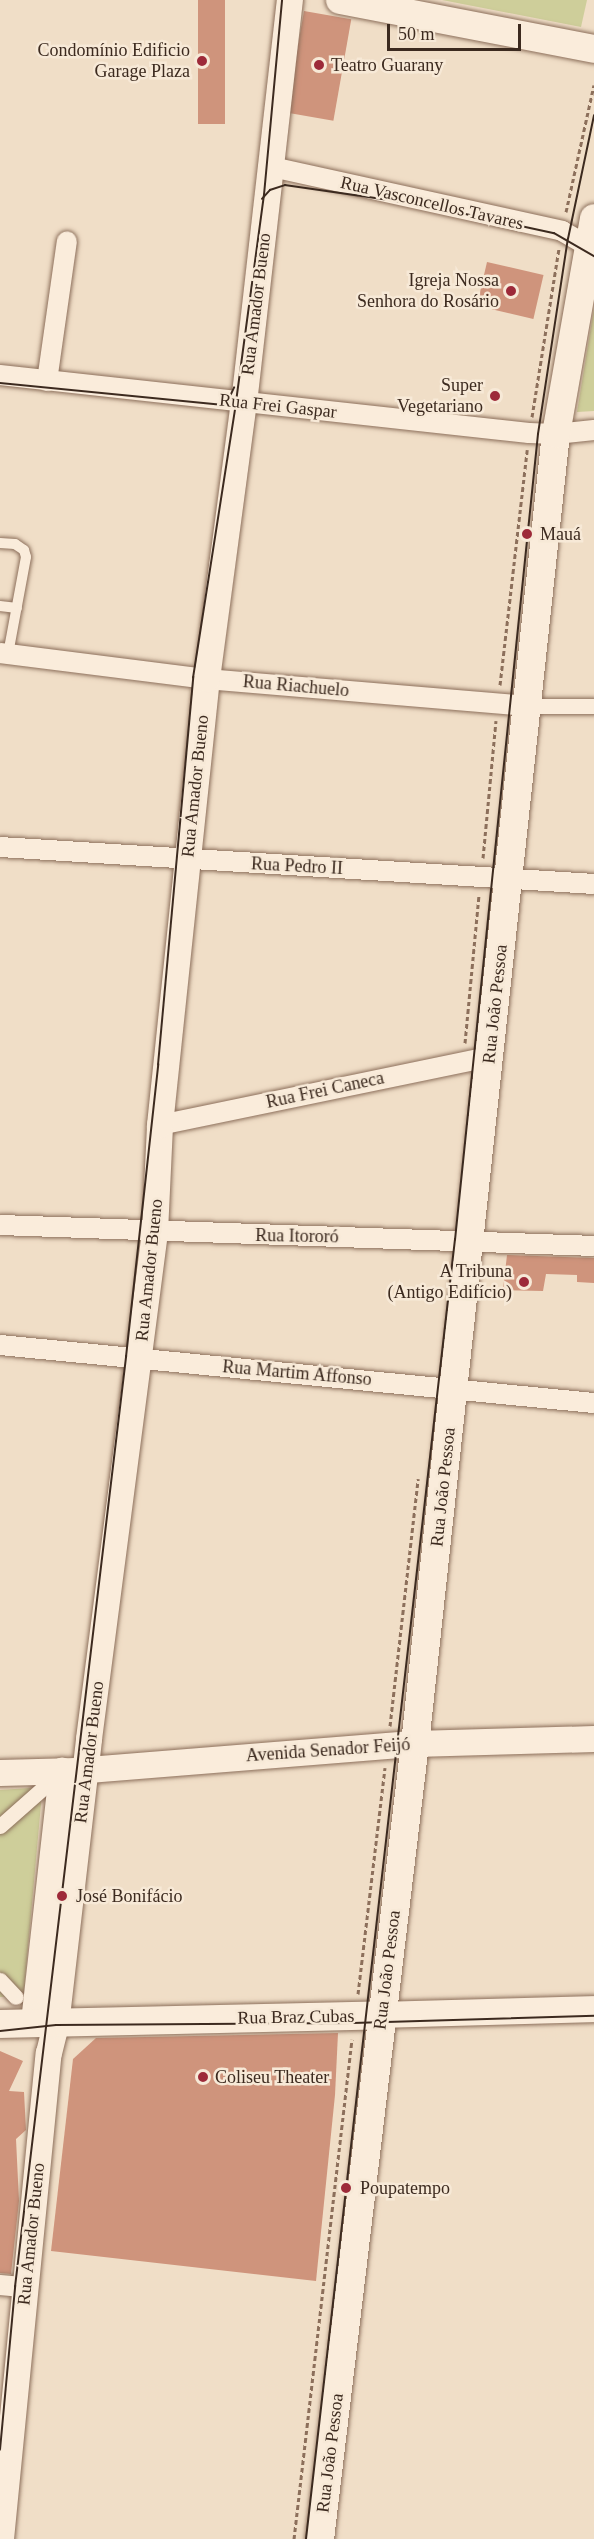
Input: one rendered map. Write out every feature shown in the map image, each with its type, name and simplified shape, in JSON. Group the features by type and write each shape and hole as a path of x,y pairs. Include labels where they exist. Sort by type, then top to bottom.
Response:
{"main road":[{"path":"340,0 594,50"},
{"name":"Rua João Pessoa","path":"320,2539 368,2016 402,1745 453,1388 469,1241 476,1059 494,878 527,706 543,433 591,248 594,218"},
{"name":"Rua Braz Cubas","path":"0,2024 368,2016"}],"street":[{"name":"Rua Amador Bueno","path":"1,2539 13,2286 49,2053 45,2022 74,1771 140,1359 155,1232 160,1125 207,679 244,403 290,0"},
{"name":"Rua Vasconcellos Tavares","path":"272,167 562,231 591,248"},
{"path":"47,381 68,241"},
{"name":"Rua Frei Gaspar","path":"0,375 244,403 543,433 594,430"},
{"name":"Rua Riachuelo","path":"4,653 207,679 527,706 594,706"},
{"name":"Rua Pedro II","path":"0,847 594,884"},
{"name":"Rua Frei Caneca","path":"160,1125 476,1059"},
{"name":"Rua Itororó","path":"0,1225 594,1246"},
{"name":"Rua Martim Affonso","path":"0,1345 594,1403"},
{"name":"Avenida Senador Feijó","path":"0,1773 74,1771 402,1745 594,1739"},
{"path":"0,1826 74,1771"},
{"path":"0,1980 16,1996"},
{"name":"Rua Braz Cubas","path":"368,2016 594,2009"}],"lane":[{"path":"0,543 15,544 24,550 26,557 4,653"},
{"path":"0,606 16,608"}],"path":[{"path":"476,1059 494,878 498,703 543,433 562,231 594,85"},
{"path":"294,2539 368,2016 402,1745 418,1479"}],"green space":[{"path":"442,0 587,0 581,27"},
{"path":"594,308 594,411 577,412"},
{"path":"30,1788 40,1793 41,1804 24,1992 22,1996 0,1997 0,1790"}],"building":[{"name":"Condomínio Edificio Garage Plaza","path":"198,0 225,0 225,124 198,124"},
{"name":"Teatro Guarany","path":"304,11 351,19 333,121 286,112"},
{"name":"Igreja Nossa Senhora do Rosário","path":"487,262 544,275 533,319 477,306"},
{"path":"507,1255 594,1258 594,1283 577,1282 577,1275 546,1274 543,1291 503,1290"},
{"name":"Poupatempo","path":"338,2033 335,2095 316,2281 51,2251 73,2059 96,2038"},
{"path":"0,2051 23,2061 9,2091 24,2092 26,2130 16,2139 19,2201 11,2274 0,2273"}],"tram line":[{"path":"0,2450 15,2287 126,1357 158,1065 193,678 236,402 264,195 282,0"},
{"path":"306,2539 455,1240 538,434 568,239 594,116"},
{"path":"262,199 270,190 285,185 424,205 554,233 594,256"},
{"path":"0,383 226,405 234,388"},
{"path":"0,2031 56,2025 353,2023 594,2016"}],"place":[{"name":"Condomínio Edificio Garage Plaza","path":"202,61"},
{"name":"Teatro Guarany","path":"319,65"},
{"name":"Igreja Nossa Senhora do Rosário","path":"511,291"},
{"name":"Super Vegetariano","path":"495,396"},
{"name":"Mauá","path":"527,534"},
{"name":"A Tribuna (Antigo Edifício)","path":"524,1282"},
{"name":"José Bonifácio","path":"62,1896"},
{"name":"Coliseu Theater","path":"203,2077"},
{"name":"Poupatempo","path":"346,2188"}]}
